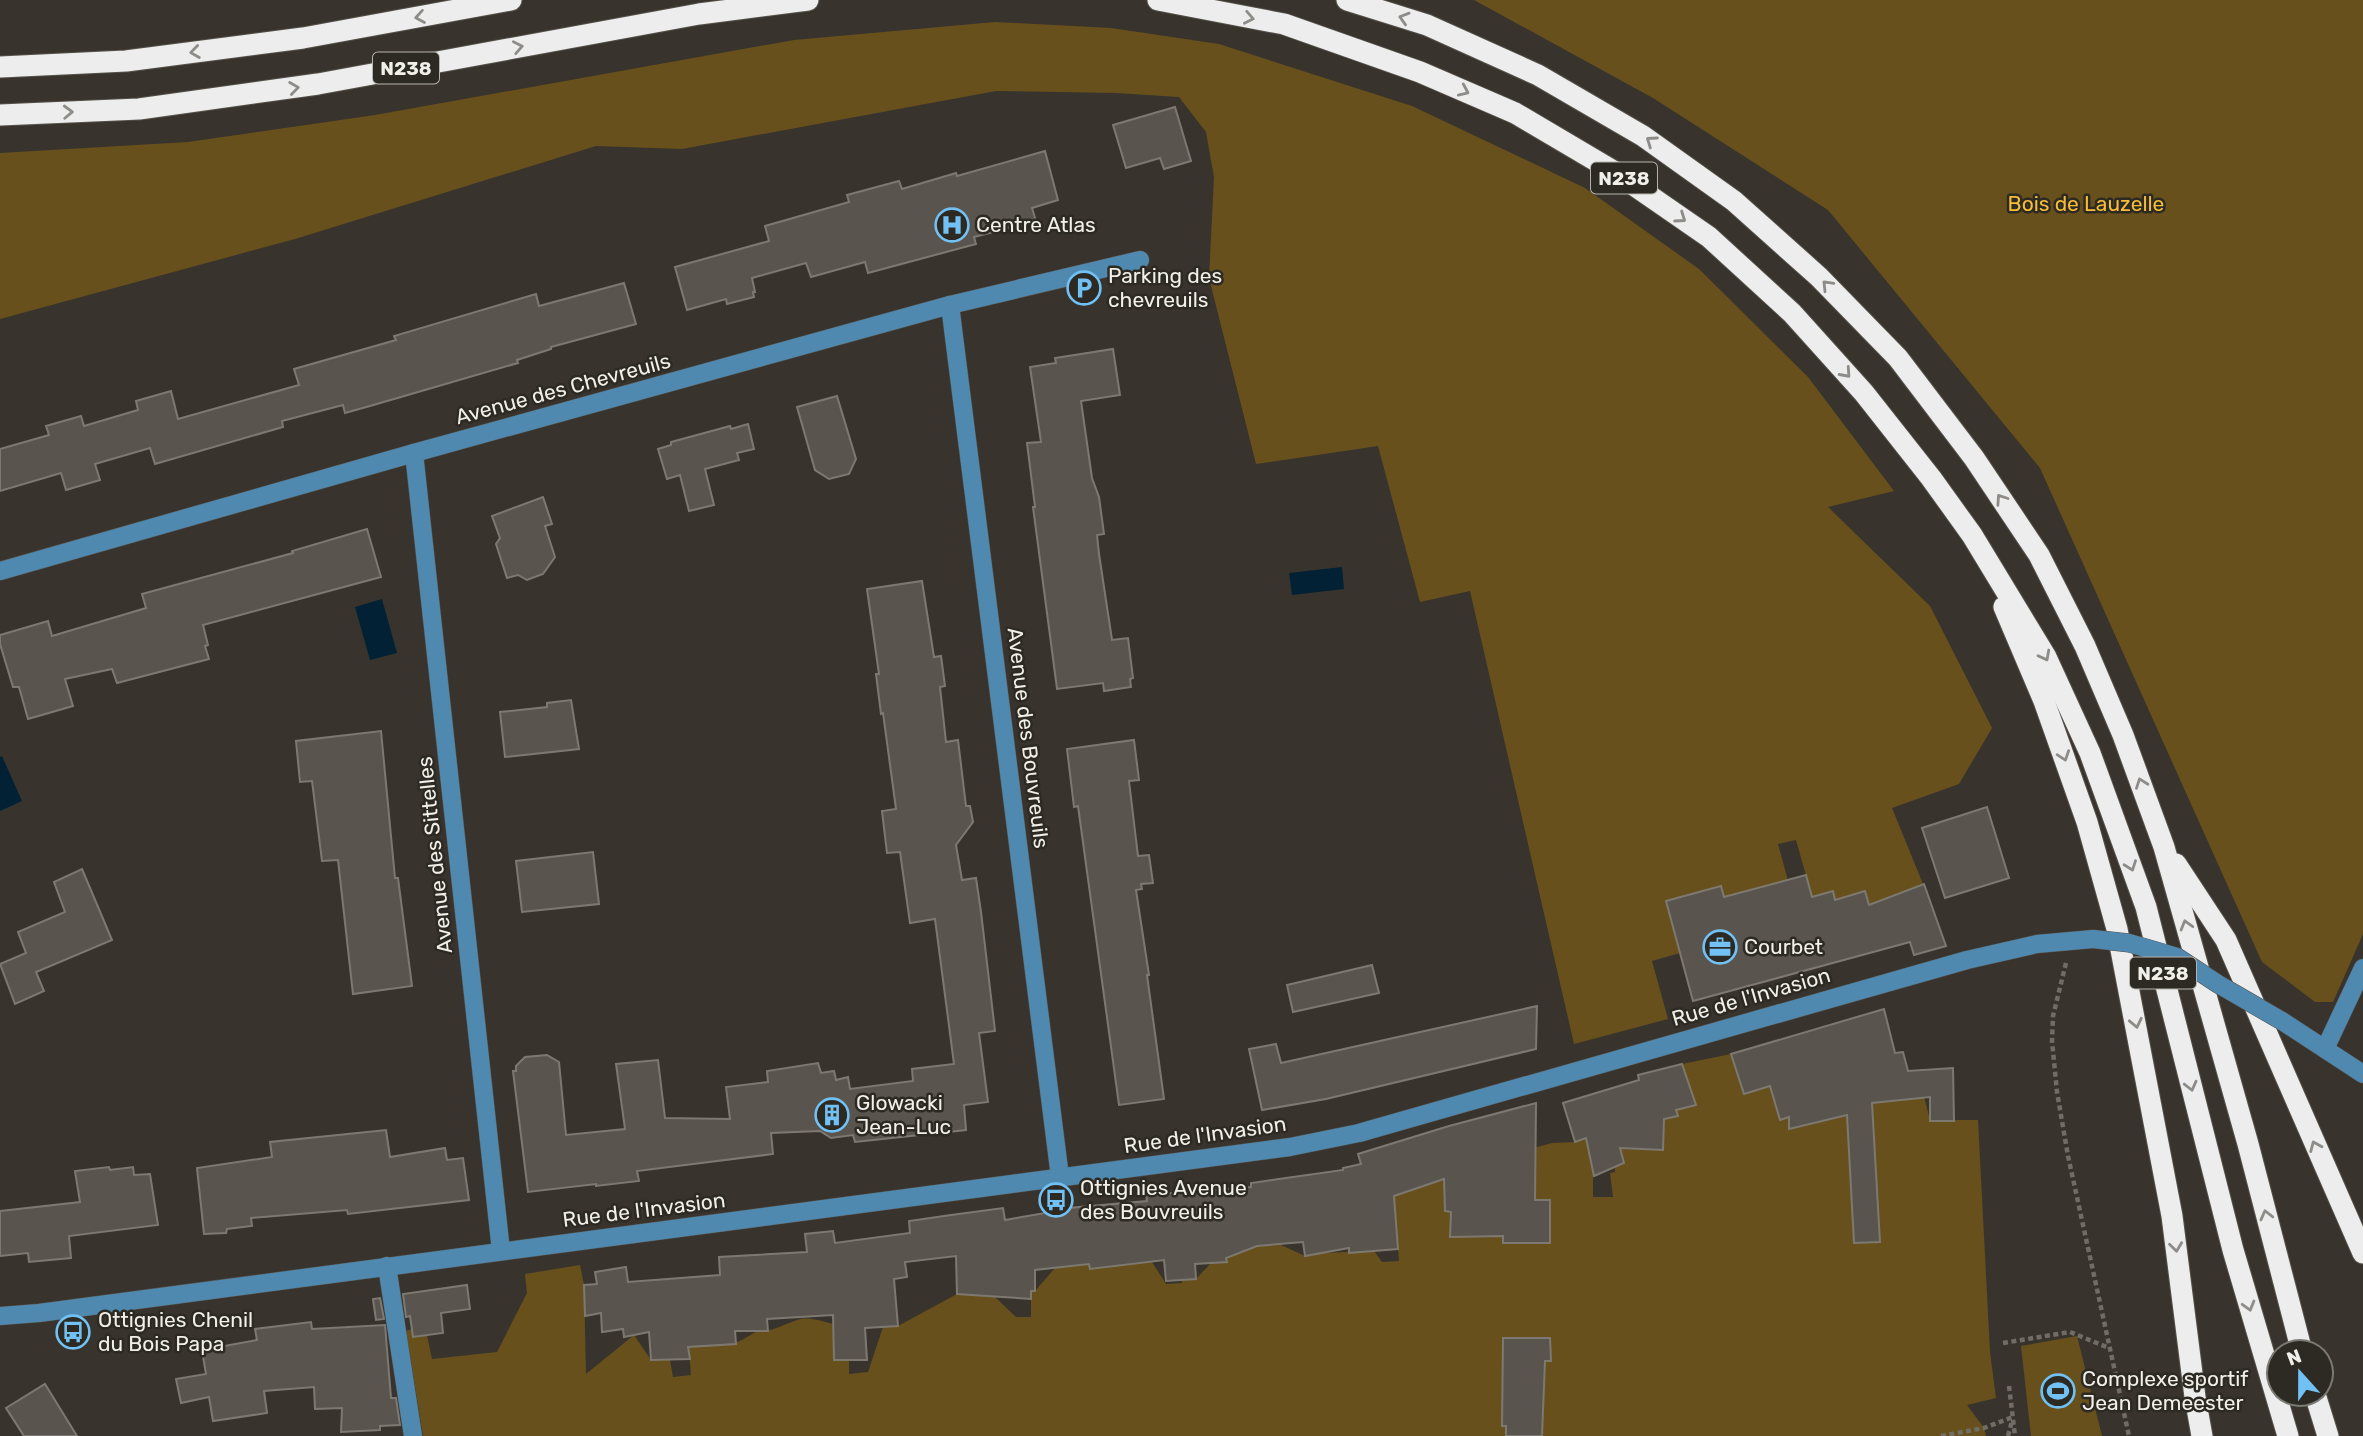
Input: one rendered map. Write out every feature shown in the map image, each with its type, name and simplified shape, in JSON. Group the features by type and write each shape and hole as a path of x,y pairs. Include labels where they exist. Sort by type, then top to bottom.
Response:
{"highway":[{"name":"N238","path":"0,66 126,61 303,38 511,0"},
{"name":"N238","path":"0,115 139,109 318,84 699,14 808,0"},
{"name":"N238","path":"1158,0 1284,24 1420,72 1515,113 1615,172 1709,237 1792,313 1864,393 1931,478 1972,535 2046,657 2090,753 2146,907 2233,1250 2288,1436"},
{"name":"N238","path":"1347,0 1427,25 1538,75 1643,135 1734,201 1819,277 1889,349 1974,458 2039,555 2085,646 2123,735 2164,847 2248,1144 2298,1338"},
{"path":"1972,535 2045,701 2087,822 2117,929 2172,1216 2202,1436"},
{"path":"2164,847 2226,940 2363,1252"},
{"path":"2319,1408 2328,1436"}],"street":[{"name":"Avenue des Chevreuils","path":"0,571 950,305 1140,260"},
{"name":"Avenue des Bouvreuils","path":"950,305 1060,1177"},
{"name":"Avenue des Sittelles","path":"414,453 501,1251"},
{"name":"Rue de l'Invasion","path":"0,1316 1290,1147 1359,1133 1967,960 2071,939 2129,943 2177,957 2363,1074"},
{"path":"2325,1049 2363,968"},
{"path":"387,1266 413,1436"}],"path":[{"path":"2071,939 2053,1016 2052,1041 2057,1092 2068,1156 2129,1436"},
{"path":"2003,1343 2070,1332 2110,1348"},
{"path":"2009,1386 2015,1436"},
{"path":"1941,1436 1984,1428 2013,1417"},
{"path":"2008,1436 2013,1417"}],"green space":[{"name":"Bois de Lauzelle","path":"1474,0 2363,0 2363,934 2333,1002 2315,1002 2262,962 2040,468 1828,210 1653,98"},
{"path":"995,22 1111,28 1219,44 1412,106 1585,188 1699,269 1808,377 1894,491 1828,507 1930,606 1992,728 1959,784 1892,808 1923,884 1903,892 1871,911 1865,892 1835,900 1832,891 1812,897 1796,840 1778,844 1792,895 1748,891 1724,897 1721,886 1666,901 1680,953 1652,961 1668,1019 1574,1044 1470,591 1420,602 1378,446 1256,464 1209,278 1214,177 1206,132 1179,97 996,91 682,149 596,146 295,239 0,319 0,153 188,142 375,115 794,40"},
{"path":"1731,1054 1744,1093 1770,1086 1781,1120 1789,1117 1789,1129 1872,1106 1872,1103 1890,1101 1919,1077 1930,1120 1978,1120 1990,1352 1996,1398 1967,1405 1984,1428 1986,1436 423,1436 406,1331 412,1329 427,1335 432,1359 497,1352 527,1293 525,1274 580,1265 584,1285 586,1374 634,1335 651,1360 670,1360 673,1377 691,1375 687,1327 722,1326 724,1345 758,1331 770,1330 805,1318 833,1324 834,1359 849,1360 849,1374 868,1372 883,1327 898,1326 957,1294 995,1297 1016,1317 1031,1317 1031,1291 1035,1291 1055,1268 1089,1264 1090,1268 1150,1259 1166,1284 1182,1283 1182,1280 1196,1279 1211,1263 1227,1262 1226,1258 1257,1246 1279,1244 1305,1256 1374,1251 1382,1262 1399,1261 1393,1186 1403,1193 1444,1180 1445,1211 1451,1212 1451,1237 1502,1157 1552,1143 1575,1142 1586,1138 1593,1171 1593,1197 1613,1197 1610,1173 1624,1163 1620,1149 1663,1150 1664,1135 1657,1120 1678,1116 1676,1110 1695,1105 1682,1064"},
{"name":"Complexe sportif Jean Demeester","path":"2077,1336 2102,1436 2031,1436 2021,1346"}],"water":[{"path":"1342,567 1344,589 1292,595 1289,573"},
{"path":"382,599 397,653 370,660 355,607"},
{"path":"2,756 22,801 0,811 0,757"}],"building":[{"path":"1175,107 1191,161 1164,169 1160,158 1126,168 1113,125"},
{"path":"1045,151 1058,200 1032,208 1036,221 974,237 976,244 868,273 865,262 811,277 806,263 752,278 754,297 727,304 726,299 687,310 675,267 769,241 765,226 849,202 847,195 899,181 902,189"},
{"path":"624,283 636,324 551,347 517,360 518,363 345,413 343,405 282,421 283,427 155,464 150,448 95,464 100,480 66,490 61,473 0,491 0,449 49,435 46,426 81,416 84,426 138,410 136,401 171,391 178,419 299,385 294,369 396,340 394,336 536,294 539,306"},
{"path":"1113,349 1120,395 1081,401 1092,478 1099,497 1104,534 1097,535 1112,640 1128,638 1133,678 1130,679 1131,687 1104,691 1103,683 1057,689 1027,443 1041,442 1030,367 1056,363 1055,358"},
{"path":"837,396 856,459 849,474 829,479 815,470 797,407"},
{"path":"748,424 754,449 737,453 739,460 705,469 714,505 689,511 680,475 667,479 658,449 671,445 671,442 730,426 731,429"},
{"path":"543,497 552,524 545,526 555,557 543,574 527,580 518,575 507,578 496,544 500,538 492,516"},
{"path":"367,529 381,577 203,625 209,659 117,683 112,669 65,679 73,706 28,719 19,687 13,687 0,644 0,635 48,621 52,636 146,608 142,594 293,553 292,551"},
{"path":"922,581 934,657 941,656 945,686 940,687 946,742 958,740 966,806 970,806 973,822 956,845 962,880 976,878 981,912 995,1031 979,1033 988,1102 964,1105 966,1130 855,1142 853,1135 831,1138 820,1131 771,1133 773,1154 637,1171 639,1181 528,1192 513,1071 516,1071 516,1066 525,1057 547,1055 559,1062 566,1135 625,1129 616,1064 658,1060 665,1118 730,1119 726,1087 768,1082 767,1071 818,1063 821,1073 834,1071 836,1080 848,1077 850,1089 913,1081 912,1069 954,1064 935,919 910,923 900,852 887,853 882,811 896,809 883,713 881,714 876,674 879,674 867,589"},
{"path":"571,700 579,749 505,757 500,712 547,707 547,703"},
{"path":"381,731 395,878 398,878 412,986 353,994 338,860 322,861 312,781 300,782 296,741"},
{"path":"1134,740 1139,780 1129,781 1138,856 1149,855 1153,883 1141,884 1142,889 1136,890 1164,1099 1119,1105 1078,806 1074,807 1067,749"},
{"path":"1987,807 2009,878 1945,898 1922,828"},
{"path":"593,852 599,904 522,912 516,861"},
{"path":"82,869 112,940 36,972 44,991 15,1004 0,964 26,953 18,932 65,912 54,882"},
{"path":"1806,875 1812,897 1833,891 1835,900 1865,891 1869,905 1924,884 1946,946 1914,955 1910,942 1693,1001 1666,901 1721,886 1724,897"},
{"path":"1372,965 1379,993 1293,1012 1287,985"},
{"path":"1537,1006 1536,1049 1326,1099 1262,1110 1249,1049 1276,1044 1281,1063"},
{"path":"1884,1009 1895,1053 1903,1052 1908,1071 1953,1068 1954,1121 1930,1121 1930,1097 1872,1103 1880,1242 1854,1243 1847,1115 1789,1129 1789,1117 1780,1120 1770,1086 1744,1094 1731,1054"},
{"path":"1682,1064 1696,1105 1676,1110 1678,1116 1664,1119 1663,1150 1620,1148 1624,1163 1594,1176 1586,1138 1575,1142 1563,1103 1639,1080 1638,1075"},
{"path":"1536,1103 1535,1200 1550,1200 1550,1243 1503,1243 1503,1236 1450,1237 1451,1212 1445,1211 1444,1179 1394,1196 1398,1249 1349,1253 1349,1248 1305,1256 1303,1242 1257,1246 1226,1258 1227,1262 1195,1264 1196,1279 1166,1281 1164,1260 1090,1269 1089,1264 1035,1270 1035,1291 1031,1291 1031,1299 957,1294 956,1256 905,1262 907,1277 894,1279 898,1326 865,1328 867,1360 834,1360 833,1315 767,1319 768,1331 735,1331 736,1344 688,1347 690,1359 651,1360 649,1332 624,1337 623,1329 602,1332 601,1313 585,1316 584,1285 597,1284 595,1272 626,1267 628,1282 720,1275 719,1257 807,1252 805,1234 833,1231 835,1243 910,1233 909,1221 1003,1208 1005,1220 1057,1209 1147,1201 1146,1195 1251,1187 1251,1183 1343,1170 1361,1164 1358,1154"},
{"path":"386,1130 390,1157 445,1148 447,1160 463,1158 469,1200 348,1214 347,1210 251,1218 252,1226 227,1229 226,1233 204,1234 197,1168 272,1157 270,1142"},
{"path":"109,1167 110,1170 133,1167 134,1175 150,1174 158,1225 69,1236 71,1258 29,1262 28,1253 0,1256 0,1211 80,1202 75,1171"},
{"path":"467,1285 470,1309 441,1313 443,1333 413,1337 410,1316 406,1317 403,1294"},
{"path":"380,1298 384,1319 376,1320 373,1299"},
{"path":"311,1322 312,1329 385,1325 391,1398 396,1398 400,1425 380,1426 380,1430 341,1432 342,1408 315,1409 314,1387 264,1391 267,1413 213,1421 209,1397 181,1403 176,1379 206,1374 202,1350 257,1340 255,1329"},
{"path":"1503,1338 1550,1338 1551,1361 1545,1361 1542,1436 1506,1436 1506,1426 1502,1426"},
{"path":"45,1384 77,1436 24,1436 6,1408"}],"place":[{"name":"Centre Atlas","path":"952,225"},
{"name":"Parking des chevreuils","path":"1084,288"},
{"name":"Courbet","path":"1720,947"},
{"name":"Glowacki Jean-Luc","path":"832,1115"},
{"name":"Ottignies Avenue des Bouvreuils","path":"1056,1200"},
{"name":"Ottignies Chenil du Bois Papa","path":"73,1332"},
{"name":"Complexe sportif Jean Demeester","path":"2058,1391"}]}
